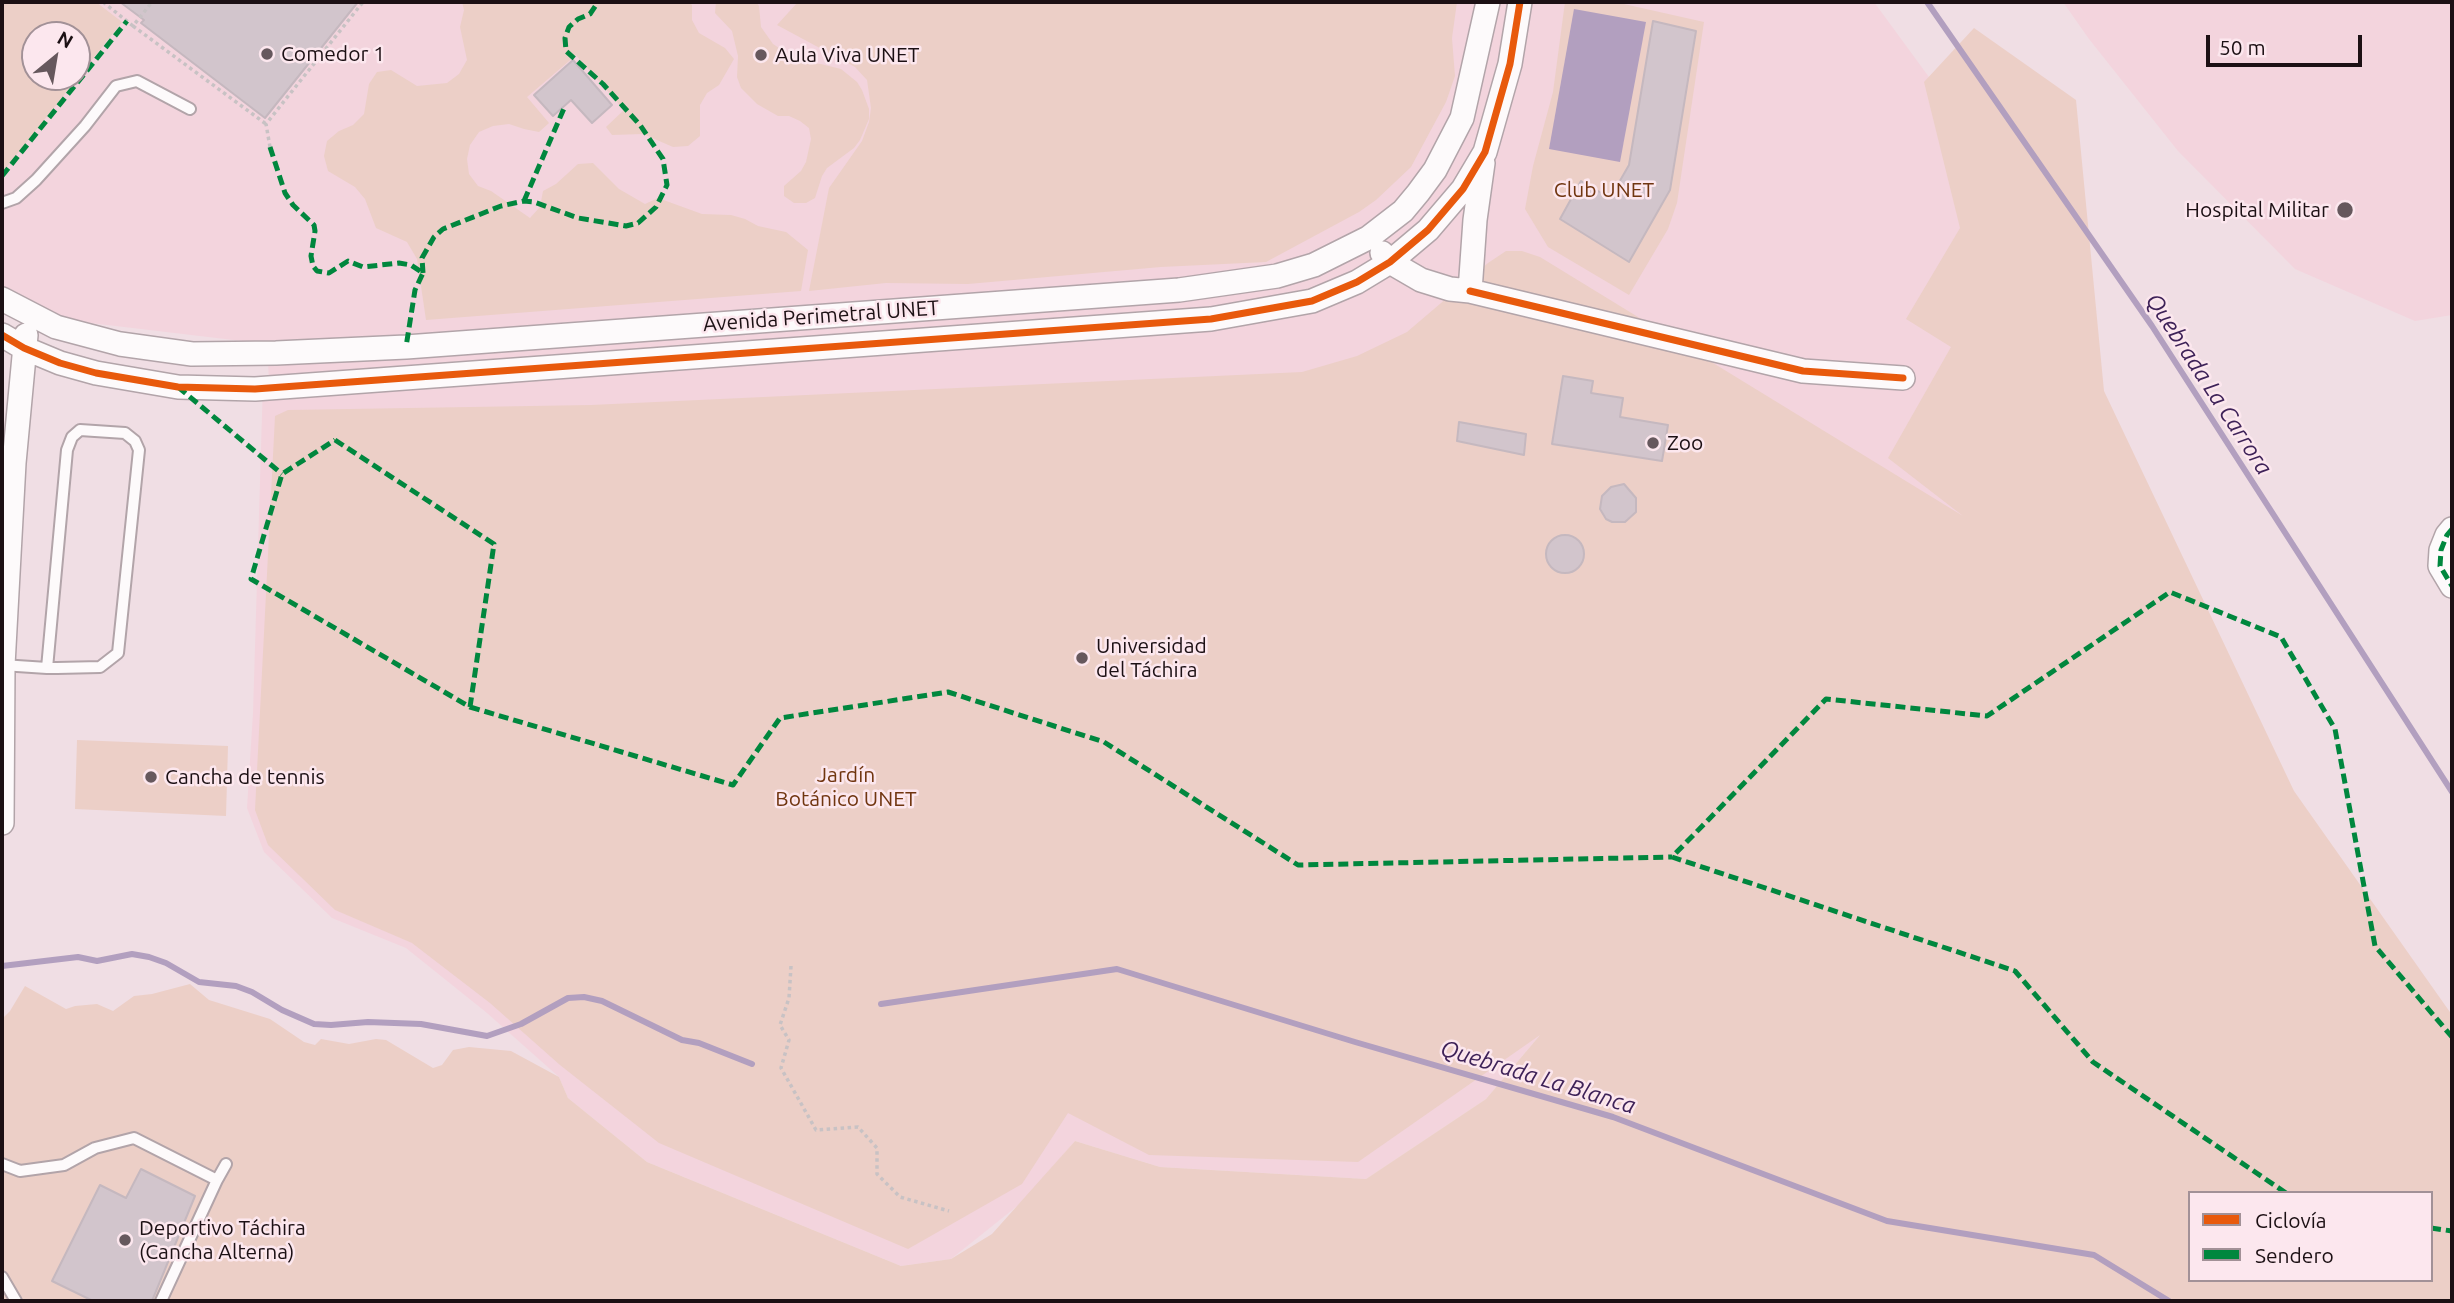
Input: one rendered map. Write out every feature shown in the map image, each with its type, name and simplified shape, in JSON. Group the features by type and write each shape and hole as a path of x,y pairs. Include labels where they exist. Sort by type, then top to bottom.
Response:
{"street":[{"name":"Avenida Perimetral UNET","path":"2,299 56,327 120,344 192,354 276,353 406,347 1179,290 1278,276 1314,265 1368,239 1403,211 1435,170 1462,118 1488,2"},
{"path":"1471,292 1475,220 1485,152 1510,64 1520,2"},
{"path":"2,335 24,348 60,363 96,373 178,387 255,389 1211,319 1312,301 1357,282 1390,261 1427,230 1463,189 1485,152"},
{"path":"1368,239 1390,261 1421,280 1450,289 1803,371 1903,378"},
{"path":"2,823 2,664 14,463 28,314"},
{"path":"2452,529 2441,550 2440,566 2452,586"}],"lane":[{"path":"2,203 16,198 36,180 85,126 116,86 137,81 190,109"},
{"path":"2,664 47,668 100,667 118,653 139,450 135,441 125,433 80,430 72,438 67,450 47,668"},
{"path":"2,1164 20,1171 64,1165 95,1148 134,1138 217,1180"},
{"path":"161,1301 226,1164"},
{"path":"2,1277 16,1301"}],"path":[{"path":"103,2 267,124"},
{"path":"133,26 152,2"},
{"path":"270,147 267,124 363,2"},
{"path":"791,966 789,998 780,1025 789,1040 781,1068 816,1130 858,1126 877,1148 877,1174 900,1197 949,1211"}],"shaded area":[{"name":"Universidad del Táchira","path":"2,2 1874,2 2000,174 1972,521 1486,1099 1366,1179 1160,1167 1075,1141 1026,1199 951,1259 901,1266 647,1162 568,1098 559,1077 487,1013 406,948 332,918 264,852 247,808 253,713 263,382 269,381 267,344 59,317 2,287"},
{"name":"Hospital Militar","path":"2063,2 2452,2 2452,315 2415,321 2295,269 2178,151"},
{"path":"1574,9 1646,22 1620,162 1549,149"}],"green space":[{"path":"2,2 96,2 122,22 91,61 91,21 21,21 21,91 67,91 2,173"},
{"path":"462,2 689,2 692,5 692,20 699,33 725,48 734,59 719,85 707,93 700,105 700,136 688,146 673,147 643,134 612,135 606,127 624,110 576,55 527,97 549,123 539,132 509,124 493,126 479,132 470,145 467,159 469,174 478,186 491,191 530,218 540,207 543,191 556,184 578,164 593,163 619,189 645,204 658,198 702,214 731,215 758,226 786,232 808,250 801,291 426,320 417,259 407,242 376,228 365,199 355,187 328,171 324,156 327,141 339,131 353,125 364,114 369,84 377,72 391,70 417,86 447,83 459,74 467,60 460,27 464,10"},
{"path":"716,2 756,2 759,6 761,27 773,44 800,62 841,69 857,82 862,90 869,109 869,119 860,140 854,148 827,168 815,198 806,203 794,203 784,196 784,186 801,171 806,162 811,139 809,128 800,121 789,116 778,116 757,104 741,88 737,77 738,56 732,31 715,13"},
{"path":"798,2 1457,2 1452,38 1455,76 1446,102 1411,167 1359,212 1266,262 1161,267 968,284 886,283 809,291 829,188 862,141 871,108 867,80 855,67 777,25"},
{"name":"Club UNET","path":"1565,2 1615,2 1704,22 1677,203 1668,229 1629,295 1548,247 1525,209 1533,166 1553,92"},
{"name":"Jardín Botánico UNET","path":"1974,28 2076,100 2104,391 2294,791 2452,1015 2452,1301 2,1301 2,1019 25,986 66,1009 97,1004 113,1011 134,996 190,984 209,1000 270,1019 304,1042 315,1045 321,1039 349,1044 386,1040 433,1068 442,1065 453,1050 469,1047 511,1051 559,1077 568,1098 647,1162 901,1266 951,1259 992,1234 1075,1141 1160,1167 1366,1179 1486,1099 1540,1035 1358,1162 1149,1155 1068,1113 1022,1184 908,1249 659,1143 560,1065 490,1003 412,943 335,910 268,845 255,810 275,416 288,410 591,405 1302,372 1357,356 1407,332 1488,263 1506,251 1522,251 1540,257 1963,516 1888,458 1951,347 1906,319 1960,228 1924,82"},
{"name":"Cancha de tennis","path":"77,740 228,746 226,816 75,809"}],"building":[{"path":"120,2 358,2 265,118 141,23 144,20"},
{"path":"1653,21 1696,31 1670,190 1629,262 1560,219 1581,181 1610,198 1629,165"},
{"path":"573,60 612,105 592,123 571,100 553,116 534,95"},
{"path":"1563,376 1593,381 1591,393 1623,398 1620,417 1668,425 1662,461 1552,444"},
{"path":"1459,422 1526,434 1524,455 1457,441"},
{"path":"1624,484 1636,498 1636,512 1625,522 1612,522 1606,519 1600,509 1602,496 1611,487"},
{"path":"1565,535 1578,541 1584,554 1578,567 1565,573 1552,567 1546,554 1552,541"},
{"name":"Deportivo Táchira (Cancha Alterna)","path":"141,1169 195,1196 152,1301 93,1301 52,1281 100,1185 126,1198"}],"waterway":[{"name":"Quebrada La Carrora","path":"1927,2 2152,326 2452,792"},
{"name":"Quebrada La Blanca","path":"2,966 78,957 97,961 132,954 166,963 199,982 236,986 252,992 282,1010 314,1024 421,1024 487,1036 521,1024 568,998 584,997 602,1001 682,1040 699,1043 752,1064"},
{"name":"Quebrada La Blanca","path":"881,1004 1117,969 1613,1117 1887,1221 2094,1255 2169,1301"}],"marked path":[{"path":"423,273 422,258 434,237 443,229 501,206 524,201 534,202 578,218 626,226 638,223 656,207 667,185 663,159 640,125 603,84 566,51 565,38 569,27 590,14 598,2"},
{"path":"2,176 127,21"},
{"path":"524,201 565,106"},
{"path":"270,147 285,193 293,205 314,225 311,256 317,271 329,273 348,261 363,267 399,263 411,265 423,273 415,290 406,347"},
{"path":"178,387 282,474"},
{"path":"335,440 494,544 470,707 251,579 282,474 335,440"},
{"path":"2452,529 2441,550 2440,566 2452,586"},
{"path":"2283,1191 2093,1062 2015,971 1672,857 1826,699 1987,716 2170,592 2281,637 2335,729 2375,946 2452,1037"},
{"path":"470,707 733,785 780,718 948,692 1104,742 1298,865 1672,857"},
{"path":"2433,1228 2452,1231"}],"cycle path":[{"path":"2,335 24,348 60,363 96,373 178,387 255,389 1211,319 1312,301 1357,282 1390,262 1428,230 1463,189 1485,152 1510,64 1520,2"},
{"path":"1470,291 1803,371 1903,378"}],"place":[{"name":"Comedor 1","path":"267,54"},
{"name":"Aula Viva UNET","path":"761,55"},
{"name":"Hospital Militar","path":"2345,210"},
{"name":"Zoo","path":"1653,443"},
{"name":"Universidad del Táchira","path":"1082,658"},
{"name":"Cancha de tennis","path":"151,777"},
{"name":"Deportivo Táchira (Cancha Alterna)","path":"125,1240"}]}
